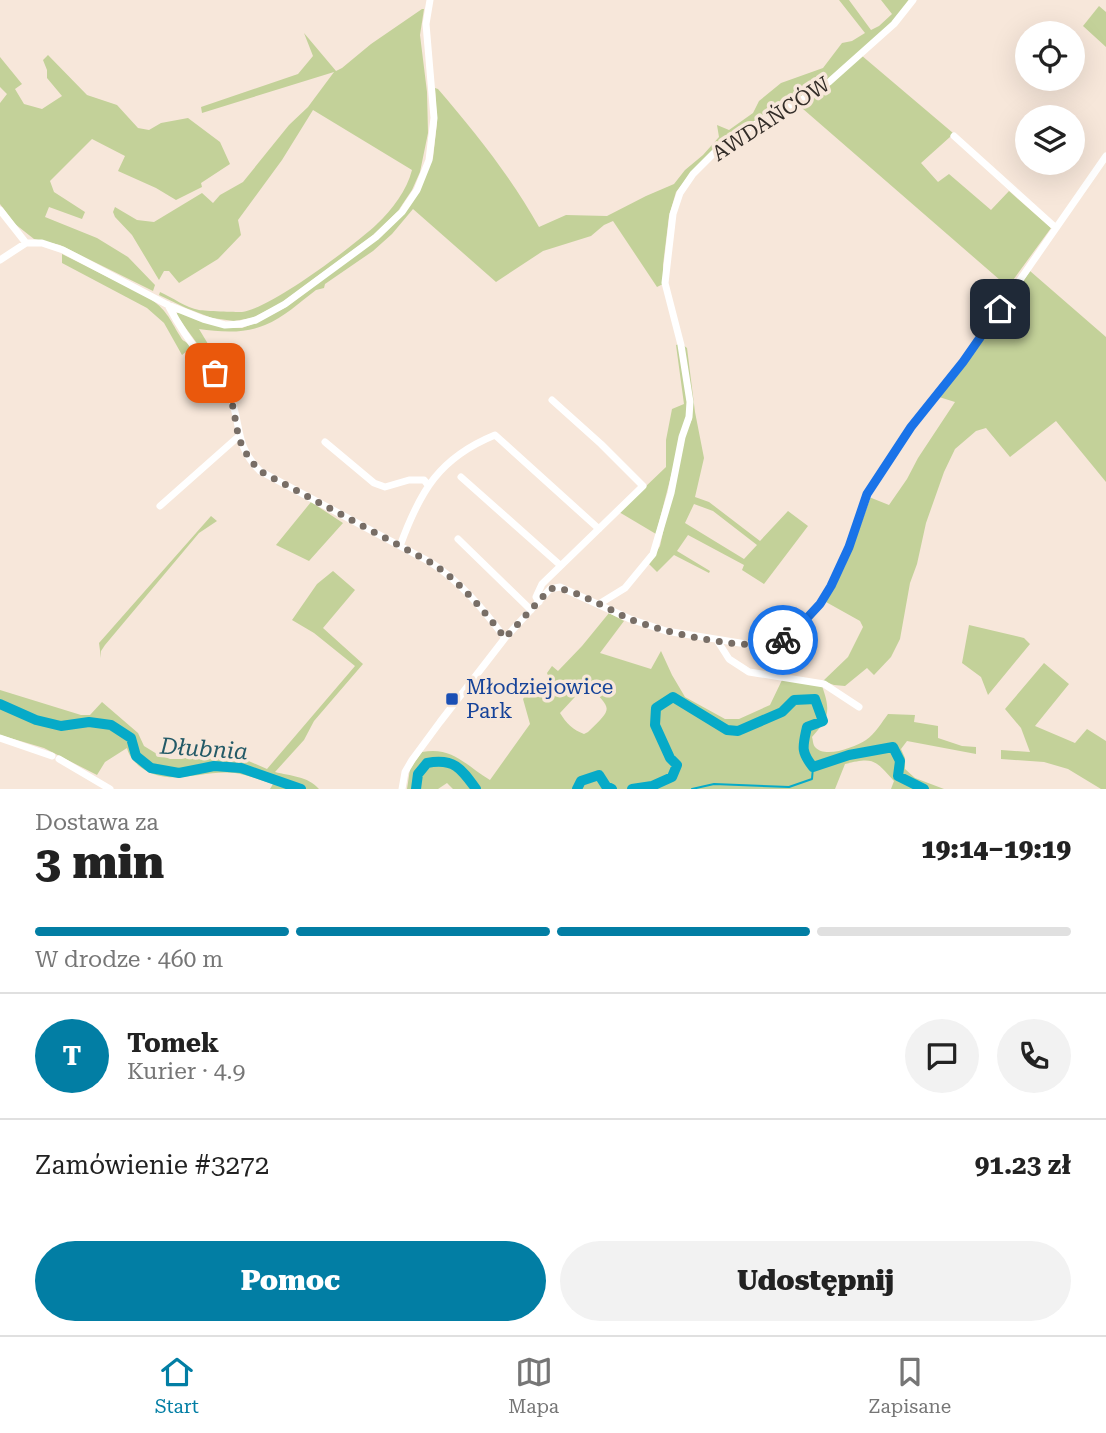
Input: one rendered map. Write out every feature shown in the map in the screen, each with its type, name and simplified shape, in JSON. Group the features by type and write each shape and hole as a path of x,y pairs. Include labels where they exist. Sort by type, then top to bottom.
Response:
{"street":[{"path":"0,260 26,243 42,243 62,250 168,305 225,326 256,320 285,304 376,237 402,212 417,190 429,160 434,118 426,24 430,0"},
{"name":"AWDAŃCÓW","path":"599,604 625,588 653,554 689,417 690,402 681,345 664,283 673,214 680,193 693,174 733,138 830,82 891,26 913,0"},
{"path":"954,136 1056,228"},
{"path":"402,789 405,772 412,760 505,638 550,589 555,587 568,590 630,619 666,631 717,640 771,645 795,631 820,604 831,586 849,547 867,494 911,427 963,362 1106,156"},
{"path":"0,210 26,243"},
{"path":"168,305 229,395 239,436 248,457 260,471 446,572 505,638"},
{"path":"539,602 536,597 542,584 643,486 552,400"},
{"path":"400,546 413,512 441,468 461,452 495,435 599,529"},
{"path":"160,506 239,436"},
{"path":"325,442 374,483 385,487 409,480 424,480 428,485"},
{"path":"461,477 560,565"},
{"path":"458,539 531,610"},
{"path":"717,640 729,659 749,672 824,684 859,707"},
{"path":"0,738 56,757 110,789"}],"green space":[{"path":"839,0 849,0 871,30 892,14 881,0 916,0 861,55 953,133 921,163 938,182 949,174 991,210 1009,191 1051,228 1008,287 795,102 762,118 687,178 676,192 669,216 663,284 657,287 613,221 591,236 543,251 496,282 413,209 373,251 272,322 241,331 199,329 237,392 234,394 177,316 177,313 181,312 226,328 242,328 258,322 286,307 379,237 426,174 433,158 437,123 435,88 492,155 539,227 566,215 607,216 674,184 719,137 717,125 729,130 753,113 759,101 781,83 823,68 842,43 852,41 865,33"},
{"path":"1099,6 1106,12 1106,47 1085,28 1085,24"},
{"path":"422,9 420,35 427,92 428,133 420,172 398,211 372,236 280,304 252,318 234,321 212,318 159,295 160,292 199,310 242,312 255,308 312,275 383,218 403,192 412,170 313,110 282,160 238,220 241,235 218,259 179,283 169,271 164,271 159,280 132,235 113,212 115,207 137,220 154,222 202,193 213,203 220,195 243,182 289,125 308,107 334,72 202,113 201,107 298,74 313,56 304,33 336,71"},
{"path":"48,55 87,95 117,105 138,128 149,130 161,123 188,118 220,142 230,164 201,183 202,187 176,200 118,171 125,156 92,139 50,181 54,192 85,212 82,219 49,207 45,217 97,238 128,257 155,285 153,291 60,245 34,239 15,224 0,204 0,103 7,94 0,87 0,57 22,84 15,89 24,104 42,109 62,96 47,78 43,60"},
{"path":"62,254 148,297 167,315 182,340 206,367 204,369 188,350 182,355 164,323 147,308 62,263"},
{"path":"1030,271 1106,337 1106,482 1056,421 1010,457 986,428 976,431 955,449 944,472 926,523 910,583 900,639 891,657 874,675 867,668 845,686 823,681 848,657 863,627 860,621 826,602 845,566 869,497 889,505 955,402 939,397"},
{"path":"679,344 688,401 687,414 656,534 619,512 666,467 666,440 672,409 684,404 676,345"},
{"path":"683,345 687,348 704,458 695,497 709,502 760,541 788,511 808,526 764,584 742,570 744,565 688,535 677,551 710,571 709,573 674,555 657,572 649,564 660,546 684,437 692,419","holes":["694,504 713,511 757,545 744,559 685,523"]},
{"path":"311,502 343,523 309,561 276,545"},
{"path":"211,516 217,521 199,533 105,645 101,658 99,643"},
{"path":"333,571 355,590 323,628 363,664 314,721 304,740 275,772 304,779 319,789 270,789 273,784 235,773 162,776 139,766 127,748 105,762 97,775 44,748 0,735 0,690 81,715 90,715 102,702 138,733 144,746 157,754 170,759 230,755 267,769 355,666 314,633 292,620 317,584"},
{"path":"609,613 624,621 600,653 651,669 661,651 685,697 725,719 739,719 770,705 782,680 822,686 827,702 827,714 812,737 814,746 820,750 840,751 861,743 872,735 888,714 915,715 914,722 938,726 938,738 962,746 976,747 976,754 907,741 901,749 905,758 905,769 915,778 944,789 891,789 894,781 882,768 873,762 862,761 845,764 835,789 453,789 447,783 438,789 407,789 410,769 422,752 442,752 459,758 490,780 530,724 523,699 530,689 539,692 550,680 547,673 552,666 558,671","holes":["587,684 607,708 602,718 584,734 570,726 560,713"]},
{"path":"969,625 1024,638 1030,644 988,695 981,677 962,663"},
{"path":"1044,663 1069,684 1035,726 1075,743 1087,729 1106,741 1106,789 1101,789 1068,769 1044,762 1001,759 1001,750 1030,752 1021,728 1005,709"}],"waterway":[{"name":"Dłubnia","path":"632,789 652,786 672,777 677,765 670,758 655,725 656,708 673,697 727,730 738,731 782,712 794,700 815,699 823,721 807,727 804,744 804,752 813,767 849,755 893,747 900,761 898,776 924,789"},
{"name":"Dłubnia","path":"0,704 36,720 61,726 89,722 111,725 131,738 136,756 151,768 179,773 214,766 241,768 301,789"},
{"name":"Dłubnia","path":"416,789 418,774 427,763 436,762 456,766 476,789"},
{"path":"692,789 714,784 789,787 812,779 813,767"},
{"name":"Dłubnia","path":"577,789 581,781 599,775 606,786 612,789"}],"way so far":[{"path":"215,373 229,395 244,449 260,471 446,572 505,638 550,589 560,587 630,619 666,631 746,644 771,645 783,640"}],"place":[{"name":"Młodziejowice Park","path":"452,699"}],"route":[{"path":"783,640 820,604 849,547 867,494 911,427 963,362 1000,309"}]}
